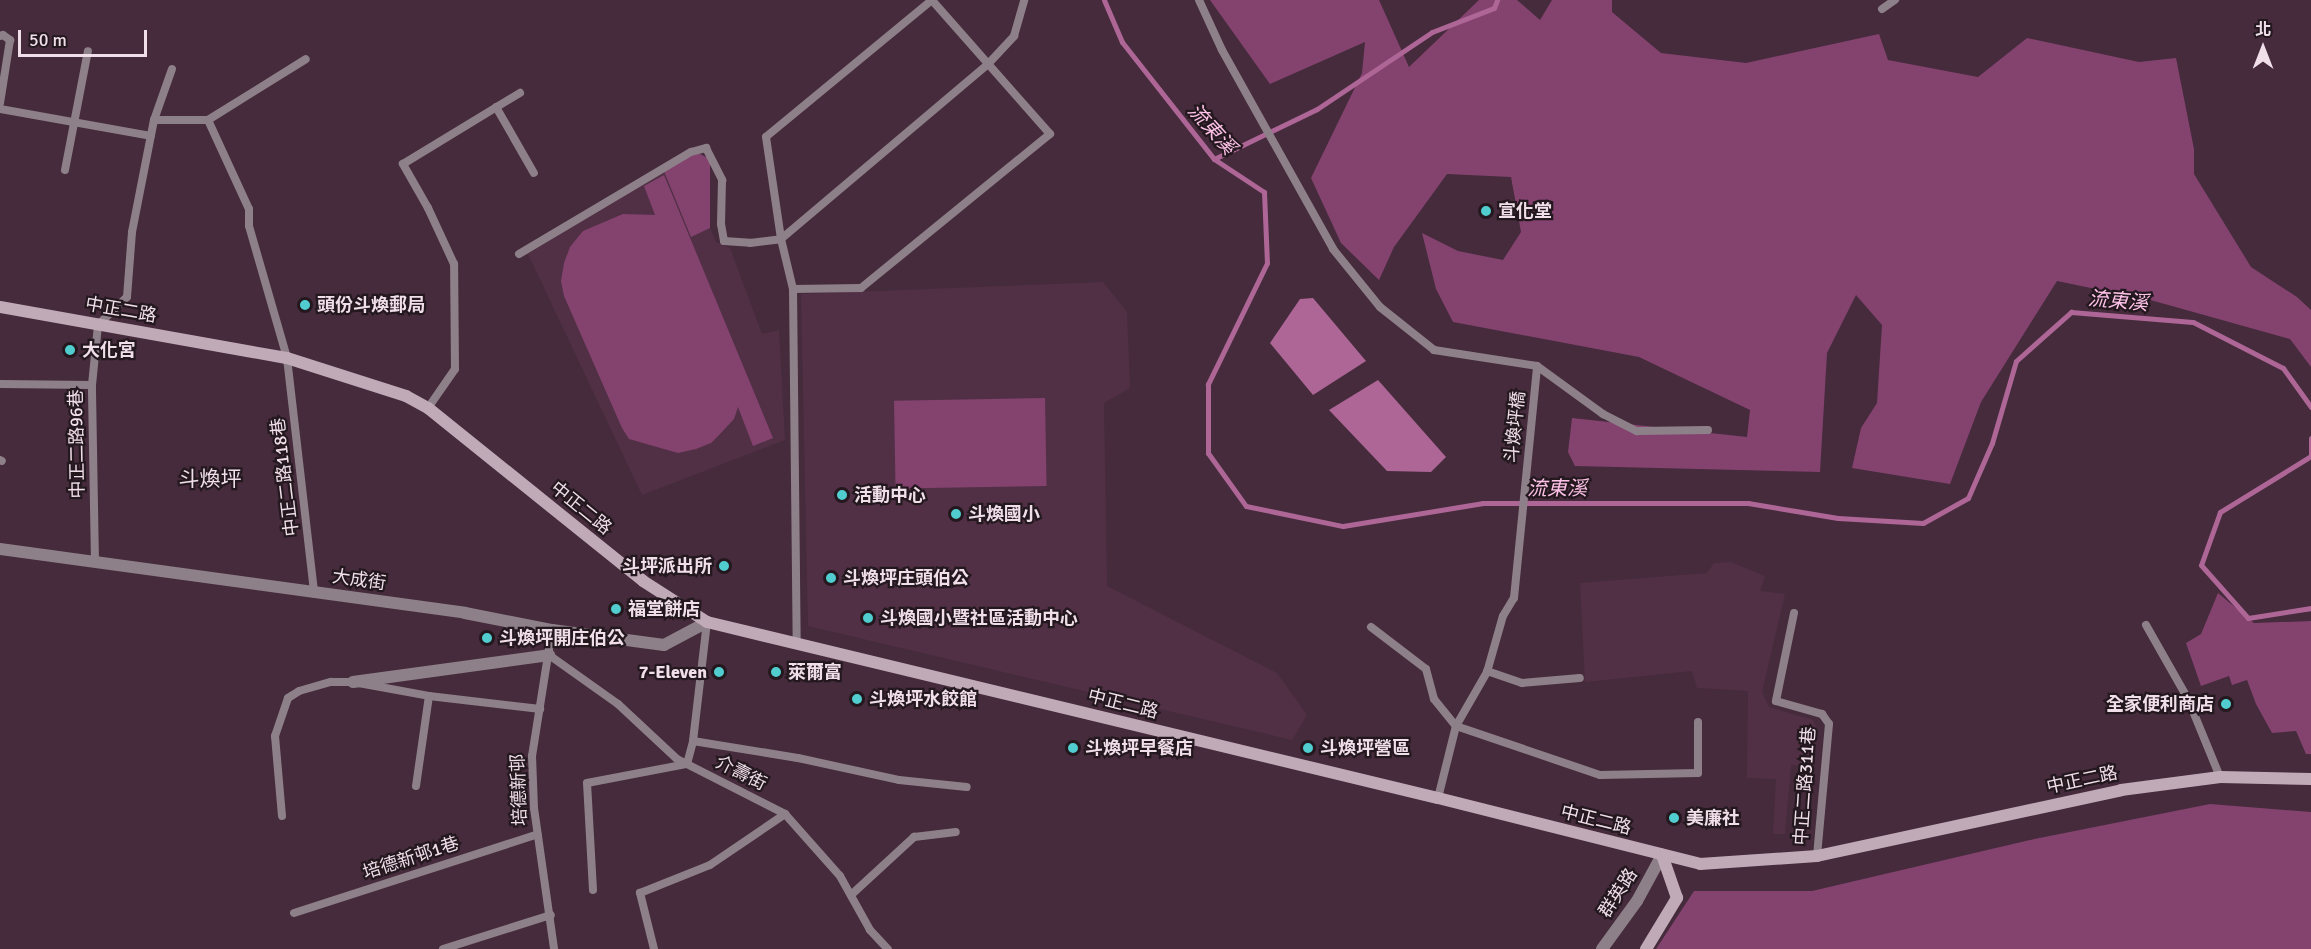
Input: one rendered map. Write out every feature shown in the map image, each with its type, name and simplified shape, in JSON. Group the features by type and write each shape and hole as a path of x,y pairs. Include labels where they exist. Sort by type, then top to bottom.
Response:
{"main road":[{"name":"中正二路","path":"0,307 287,358 406,396 428,408 643,580 707,622 1438,798 1700,864 1818,856 2121,790 2220,777 2311,779"},
{"path":"1646,949 1677,898 1662,855"}],"street":[{"name":"大成街","path":"0,549 95,564 465,613 552,630 664,645 707,622"},
{"path":"353,682 549,655"},
{"name":"群英路","path":"1602,949 1637,901 1662,855"}],"lane":[{"path":"793,289 861,288 1050,134 932,0 766,137 781,239 793,289 797,643"},
{"path":"519,254 691,152 706,148 722,180 721,224 724,241 750,243 781,239 989,63 1014,36 1024,0"},
{"path":"1199,0 1222,50 1333,249 1380,307 1434,350 1538,366 1603,414 1637,431 1708,430"},
{"path":"1882,9 1895,0"},
{"path":"0,36 3,35 10,40 0,103"},
{"path":"65,170 88,51"},
{"path":"154,120 208,120 306,59"},
{"path":"98,325 128,297 132,232 154,120 172,69"},
{"path":"428,408 454,369 454,264 428,208 403,164 520,93"},
{"path":"496,107 534,173"},
{"path":"0,109 151,136"},
{"name":"中正二路118巷","path":"208,120 249,209 249,226 287,358 314,592"},
{"name":"中正二路96巷","path":"95,564 92,385 98,325"},
{"name":"斗煥坪橋","path":"1487,671 1503,616 1514,598 1538,366"},
{"path":"0,384 92,385"},
{"name":"中正二路311巷","path":"1794,613 1776,701 1822,714 1829,724 1818,856"},
{"path":"593,890 587,783 687,764 693,741 707,622"},
{"path":"2146,625 2188,699 2220,777"},
{"path":"1371,627 1426,669 1434,699 1456,726 1600,775 1698,773 1698,722"},
{"name":"培德新邨","path":"552,630 532,756 538,834 554,949"},
{"name":"介壽街","path":"549,655 618,704 677,759 785,814 840,876 870,930 886,947"},
{"path":"1438,798 1456,726 1487,671 1522,683 1580,678"},
{"path":"282,816 275,736 288,698 299,691 331,682 353,682 429,696 540,709"},
{"path":"416,786 429,696"},
{"path":"693,741 798,758 899,780 967,787"},
{"path":"654,949 640,893 710,865 785,814"},
{"path":"851,895 914,837 956,832"},
{"name":"培德新邨1巷","path":"294,913 538,834"},
{"path":"442,949 550,915"},
{"path":"874,949 886,947"}],"shaded area":[{"path":"1210,0 1379,0 1409,67 1479,0 1517,0 1540,20 1552,0 1612,0 1612,12 1661,53 1746,63 1879,34 1888,60 1978,77 2027,38 2139,62 2176,58 2194,149 2194,174 2251,267 2297,297 2311,310 2311,367 2290,339 2154,301 2057,281 1981,402 1950,484 1852,468 1861,428 1877,403 1882,325 1856,295 1827,353 1820,472 1575,466 1568,452 1572,418 1747,437 1750,410 1639,357 1453,322 1436,289 1422,233 1458,251 1503,260 1521,232 1511,177 1447,174 1394,247 1379,280 1341,243 1311,178 1362,73 1365,42 1270,84"},
{"path":"698,153 710,159 710,228 691,237 663,169"},
{"path":"663,169 691,236 710,228 716,242 730,248 762,334 779,330 785,440 642,495 528,254"},
{"path":"664,175 773,438 753,446 738,407 734,419 711,443 696,449 678,453 629,439 622,428 564,296 561,281 564,263 570,247 583,231 623,214 655,215 644,186"},
{"name":"斗煥國小","path":"1103,282 1127,312 1130,388 1104,403 1107,586 1277,673 1307,715 1292,740 808,626 801,294"},
{"path":"1313,298 1366,361 1313,395 1270,343 1300,299"},
{"path":"1378,380 1446,457 1431,472 1387,471 1329,410"},
{"path":"1045,398 1047,486 896,489 894,401"},
{"path":"1731,562 1765,576 1760,591 1785,594 1762,692 1769,707 1813,720 1816,727 1810,767 1791,765 1785,834 1773,834 1776,779 1747,778 1748,691 1697,688 1692,671 1585,682 1580,583 1707,573 1714,563"},
{"path":"2218,593 2254,623 2311,621 2311,754 2306,754 2296,731 2272,733 2256,704 2247,680 2232,685 2229,676 2201,686 2186,643 2201,634"},
{"path":"2210,804 2311,812 2311,949 1656,949 1694,891 1812,891 2030,840"}],"waterway":[{"name":"流東溪","path":"1104,0 1122,42 1214,159 1264,192 1267,263 1208,384 1208,453 1246,506 1343,526 1483,503 1748,503 1838,518 1923,523 1968,498 1992,443 2016,361 2071,312 2193,322 2283,368 2311,407"},
{"path":"1214,159 1317,109 1432,32 1494,8 1497,0"},
{"name":"流東溪","path":"2311,438 2311,456 2220,512 2201,565 2248,618 2311,608"}],"place":[{"name":"宣化堂","path":"1486,211"},
{"name":"頭份斗煥郵局","path":"305,305"},
{"name":"大化宮","path":"70,350"},
{"name":"活動中心","path":"842,495"},
{"name":"斗煥國小","path":"956,514"},
{"name":"斗坪派出所","path":"724,566"},
{"name":"斗煥坪庄頭伯公","path":"831,578"},
{"name":"福堂餅店","path":"616,609"},
{"name":"斗煥國小暨社區活動中心","path":"868,618"},
{"name":"斗煥坪開庄伯公","path":"487,638"},
{"name":"7-Eleven","path":"719,672"},
{"name":"萊爾富","path":"776,672"},
{"name":"斗煥坪水餃館","path":"857,699"},
{"name":"全家便利商店","path":"2226,704"},
{"name":"斗煥坪早餐店","path":"1073,748"},
{"name":"斗煥坪營區","path":"1308,748"},
{"name":"美廉社","path":"1674,818"}],"district":[{"name":"斗煥坪","path":"210,479"}]}
